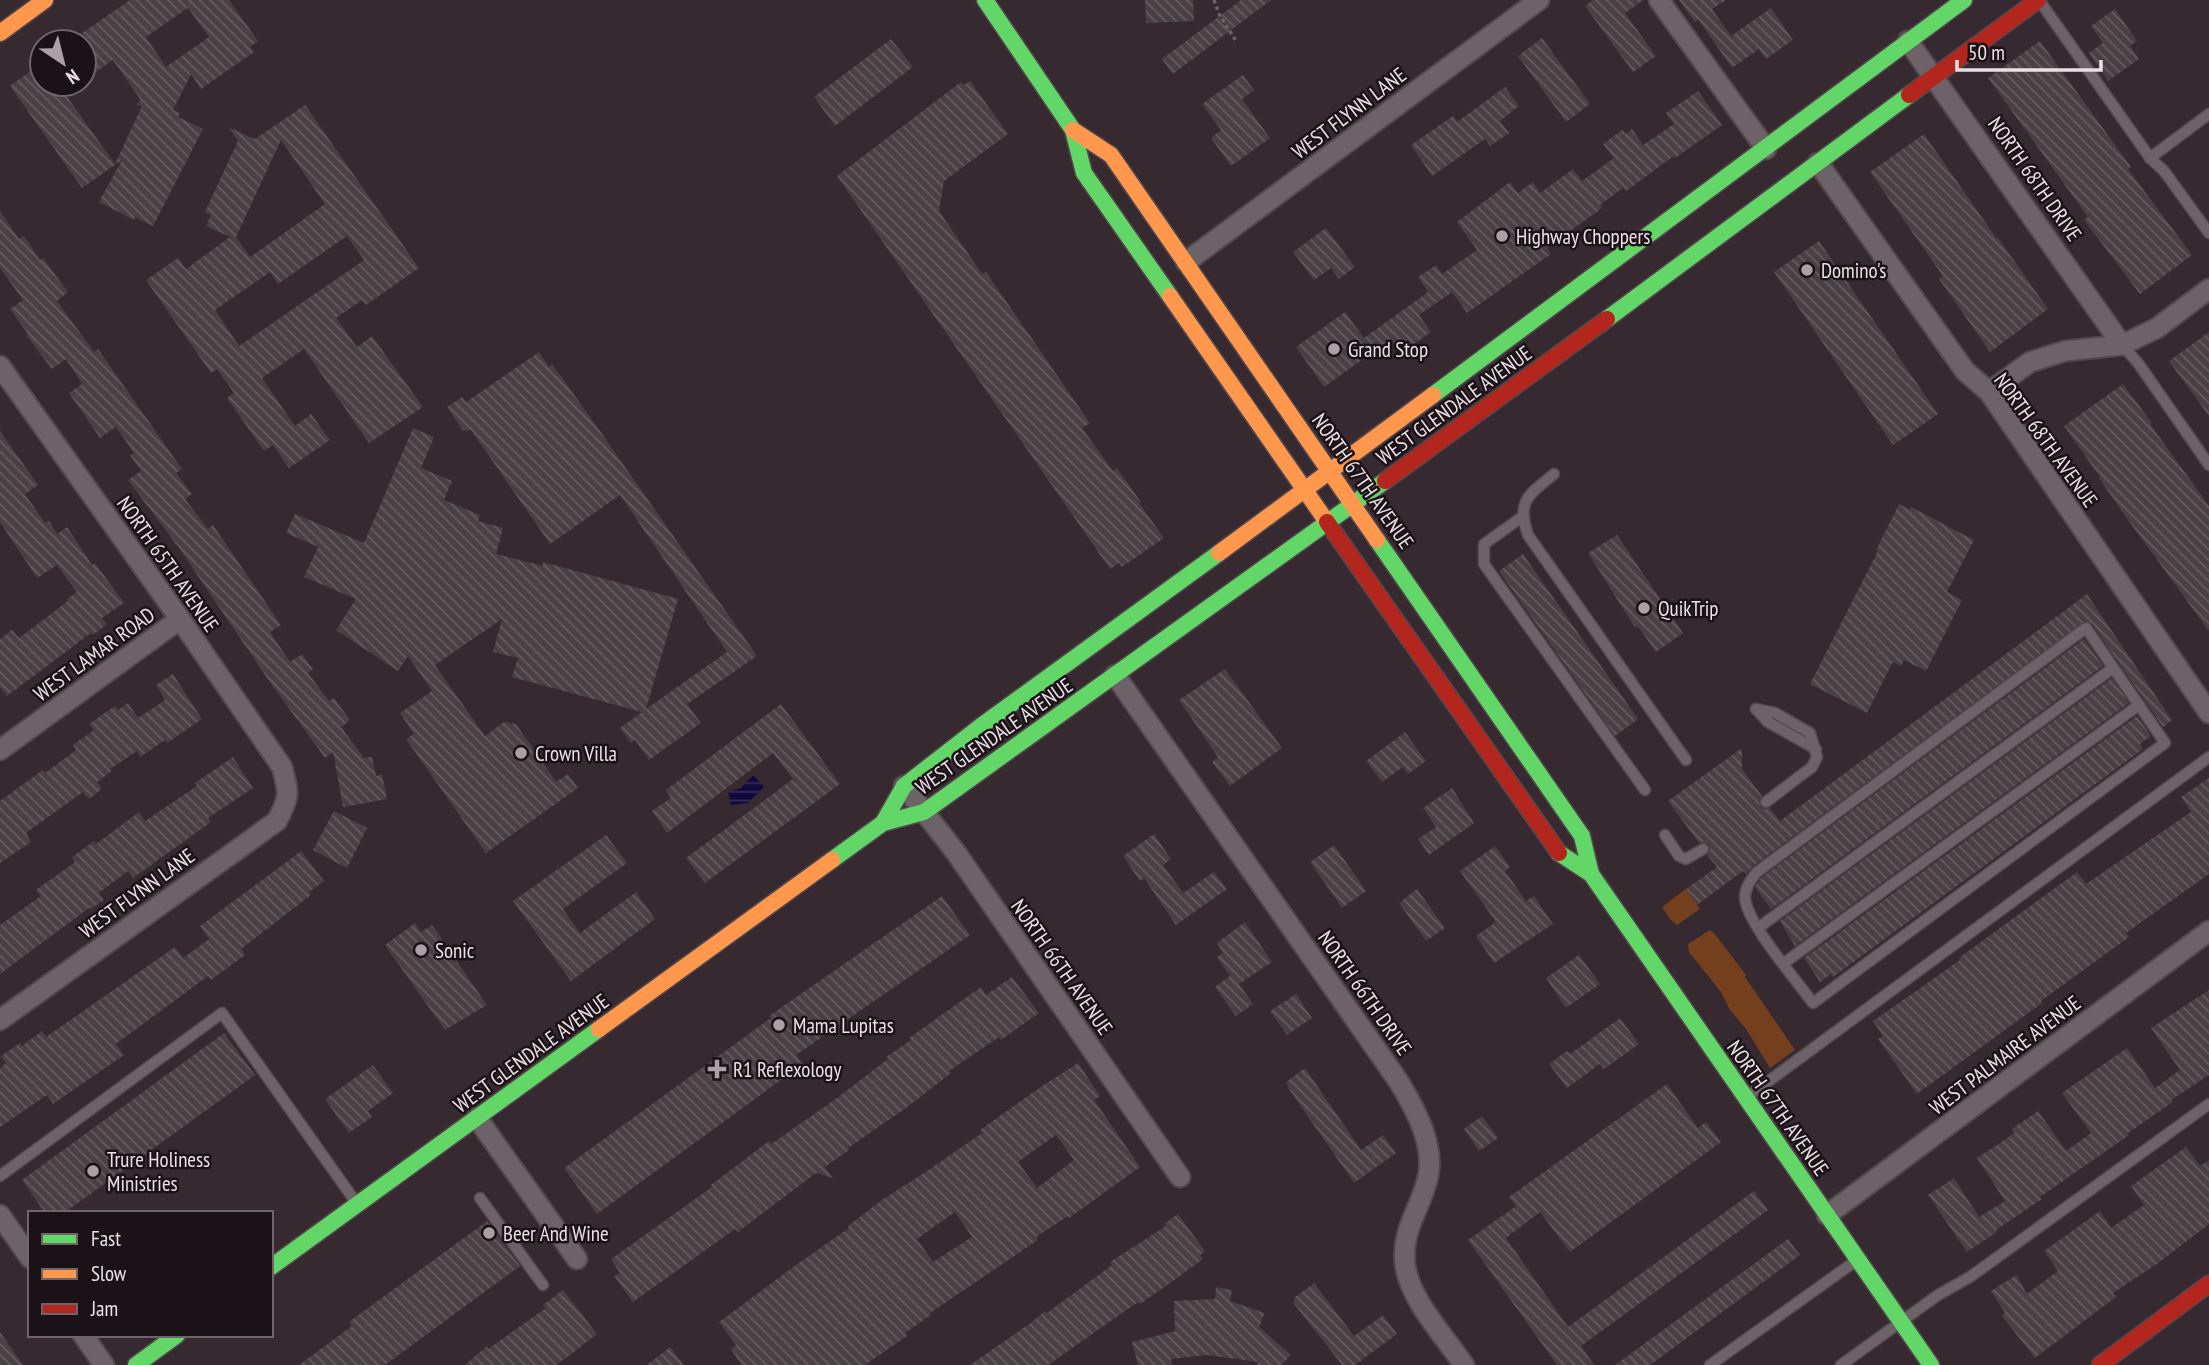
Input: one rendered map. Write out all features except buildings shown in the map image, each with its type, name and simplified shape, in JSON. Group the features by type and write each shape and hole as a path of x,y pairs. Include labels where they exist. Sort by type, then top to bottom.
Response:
{"main road":[{"path":"0,33 45,0"},
{"name":"NORTH 67TH AVENUE","path":"985,0 1073,130 1084,173 1558,853 1591,874"},
{"name":"WEST GLENDALE AVENUE","path":"883,823 904,786 981,726 1331,471 1964,0"},
{"name":"WEST GLENDALE AVENUE","path":"273,1266 883,823 924,813 1354,504 1689,248 1818,163 2038,0"},
{"name":"NORTH 67TH AVENUE","path":"1073,130 1111,155 1186,262 1582,836 1591,874 1931,1365"},
{"path":"1737,191 1766,149"},
{"path":"2100,1365 2209,1284"},
{"path":"136,1365 174,1337"}],"street":[{"name":"WEST FLYNN LANE","path":"1186,262 1539,0"},
{"path":"1659,0 1766,149"},
{"name":"NORTH 68TH DRIVE","path":"1908,41 2122,345"},
{"name":"NORTH 68TH AVENUE","path":"1818,163 1965,371 1989,392 2209,713"},
{"path":"1989,392 2030,362 2065,351 2122,345 2157,328 2209,289"},
{"name":"NORTH 65TH AVENUE","path":"0,366 282,767 288,794"},
{"name":"WEST LAMAR ROAD","path":"0,750 180,619"},
{"name":"NORTH 66TH DRIVE","path":"1115,675 1399,1082 1418,1115 1427,1148 1428,1177 1408,1228 1405,1264 1415,1294 1464,1365"},
{"name":"NORTH 66TH AVENUE","path":"904,786 957,854 1180,1177"},
{"name":"WEST FLYNN LANE","path":"0,1020 276,821 286,804 288,794"},
{"name":"WEST PALMAIRE AVENUE","path":"1827,1215 2209,931"},
{"path":"477,1118 577,1259"},
{"path":"0,1215 28,1255"},
{"path":"84,1337 104,1365"}],"lane":[{"path":"2038,0 2150,158 2164,171 2209,233"},
{"path":"2150,158 2209,114"},
{"path":"2122,345 2138,363 2209,466"},
{"path":"1554,474 1527,496 1522,517 1528,535 1686,760"},
{"path":"1522,517 1484,544 1485,564 1645,790"},
{"path":"2086,628 2113,668 2165,743 1813,1003 1751,915 1745,895 1750,880 1757,872 2086,628"},
{"path":"1758,928 2113,668"},
{"path":"1784,963 2138,705"},
{"path":"1756,709 1775,713 1811,733 1817,757 1812,767 1766,802"},
{"path":"1746,1098 2209,757"},
{"path":"1664,835 1679,856 1686,859 1703,849"},
{"path":"0,1176 222,1013 358,1205"},
{"path":"1841,1365 1938,1295 1970,1277 2209,1104"},
{"path":"480,1198 543,1284"},
{"path":"1710,1365 1858,1260"}],"path":[{"path":"1214,0 1219,14 1236,41"}],"shaded area":[{"path":"753,775 764,787 748,803 731,805 728,792 741,788"},
{"path":"1686,889 1700,909 1677,925 1662,907"},
{"path":"1710,930 1746,975 1795,1050 1770,1068 1746,1029 1730,1010 1721,992 1689,952 1688,944"}],"traffic: fast":[{"path":"985,0 1073,130 1084,173 1170,296"},
{"path":"1433,395 1964,0"},
{"path":"1607,319 1909,95"},
{"path":"832,860 883,823 924,812 1385,481"},
{"path":"1377,540 1582,836 1591,874"},
{"path":"883,823 904,786 981,726 1219,553"},
{"path":"1559,853 1591,874 1931,1365"},
{"path":"273,1266 599,1029"},
{"path":"136,1365 174,1337"}],"traffic: slow":[{"path":"0,33 45,0"},
{"path":"1073,130 1111,155 1377,540"},
{"path":"1170,296 1327,522"},
{"path":"1219,553 1433,395"},
{"path":"599,1029 832,860"}],"traffic: jam":[{"path":"1909,95 2038,0"},
{"path":"1385,481 1607,319"},
{"path":"1327,522 1559,853"},
{"path":"2100,1365 2209,1284"}],"place":[{"name":"Highway Choppers","path":"1502,236"},
{"name":"Domino's","path":"1807,270"},
{"name":"Grand Stop","path":"1334,349"},
{"name":"QuikTrip","path":"1644,608"},
{"name":"Crown Villa","path":"521,753"},
{"name":"Sonic","path":"421,950"},
{"name":"Mama Lupitas","path":"779,1025"},
{"name":"R1 Reflexology","path":"717,1069"},
{"name":"Trure Holiness Ministries","path":"93,1171"},
{"name":"Beer And Wine","path":"489,1233"}]}
